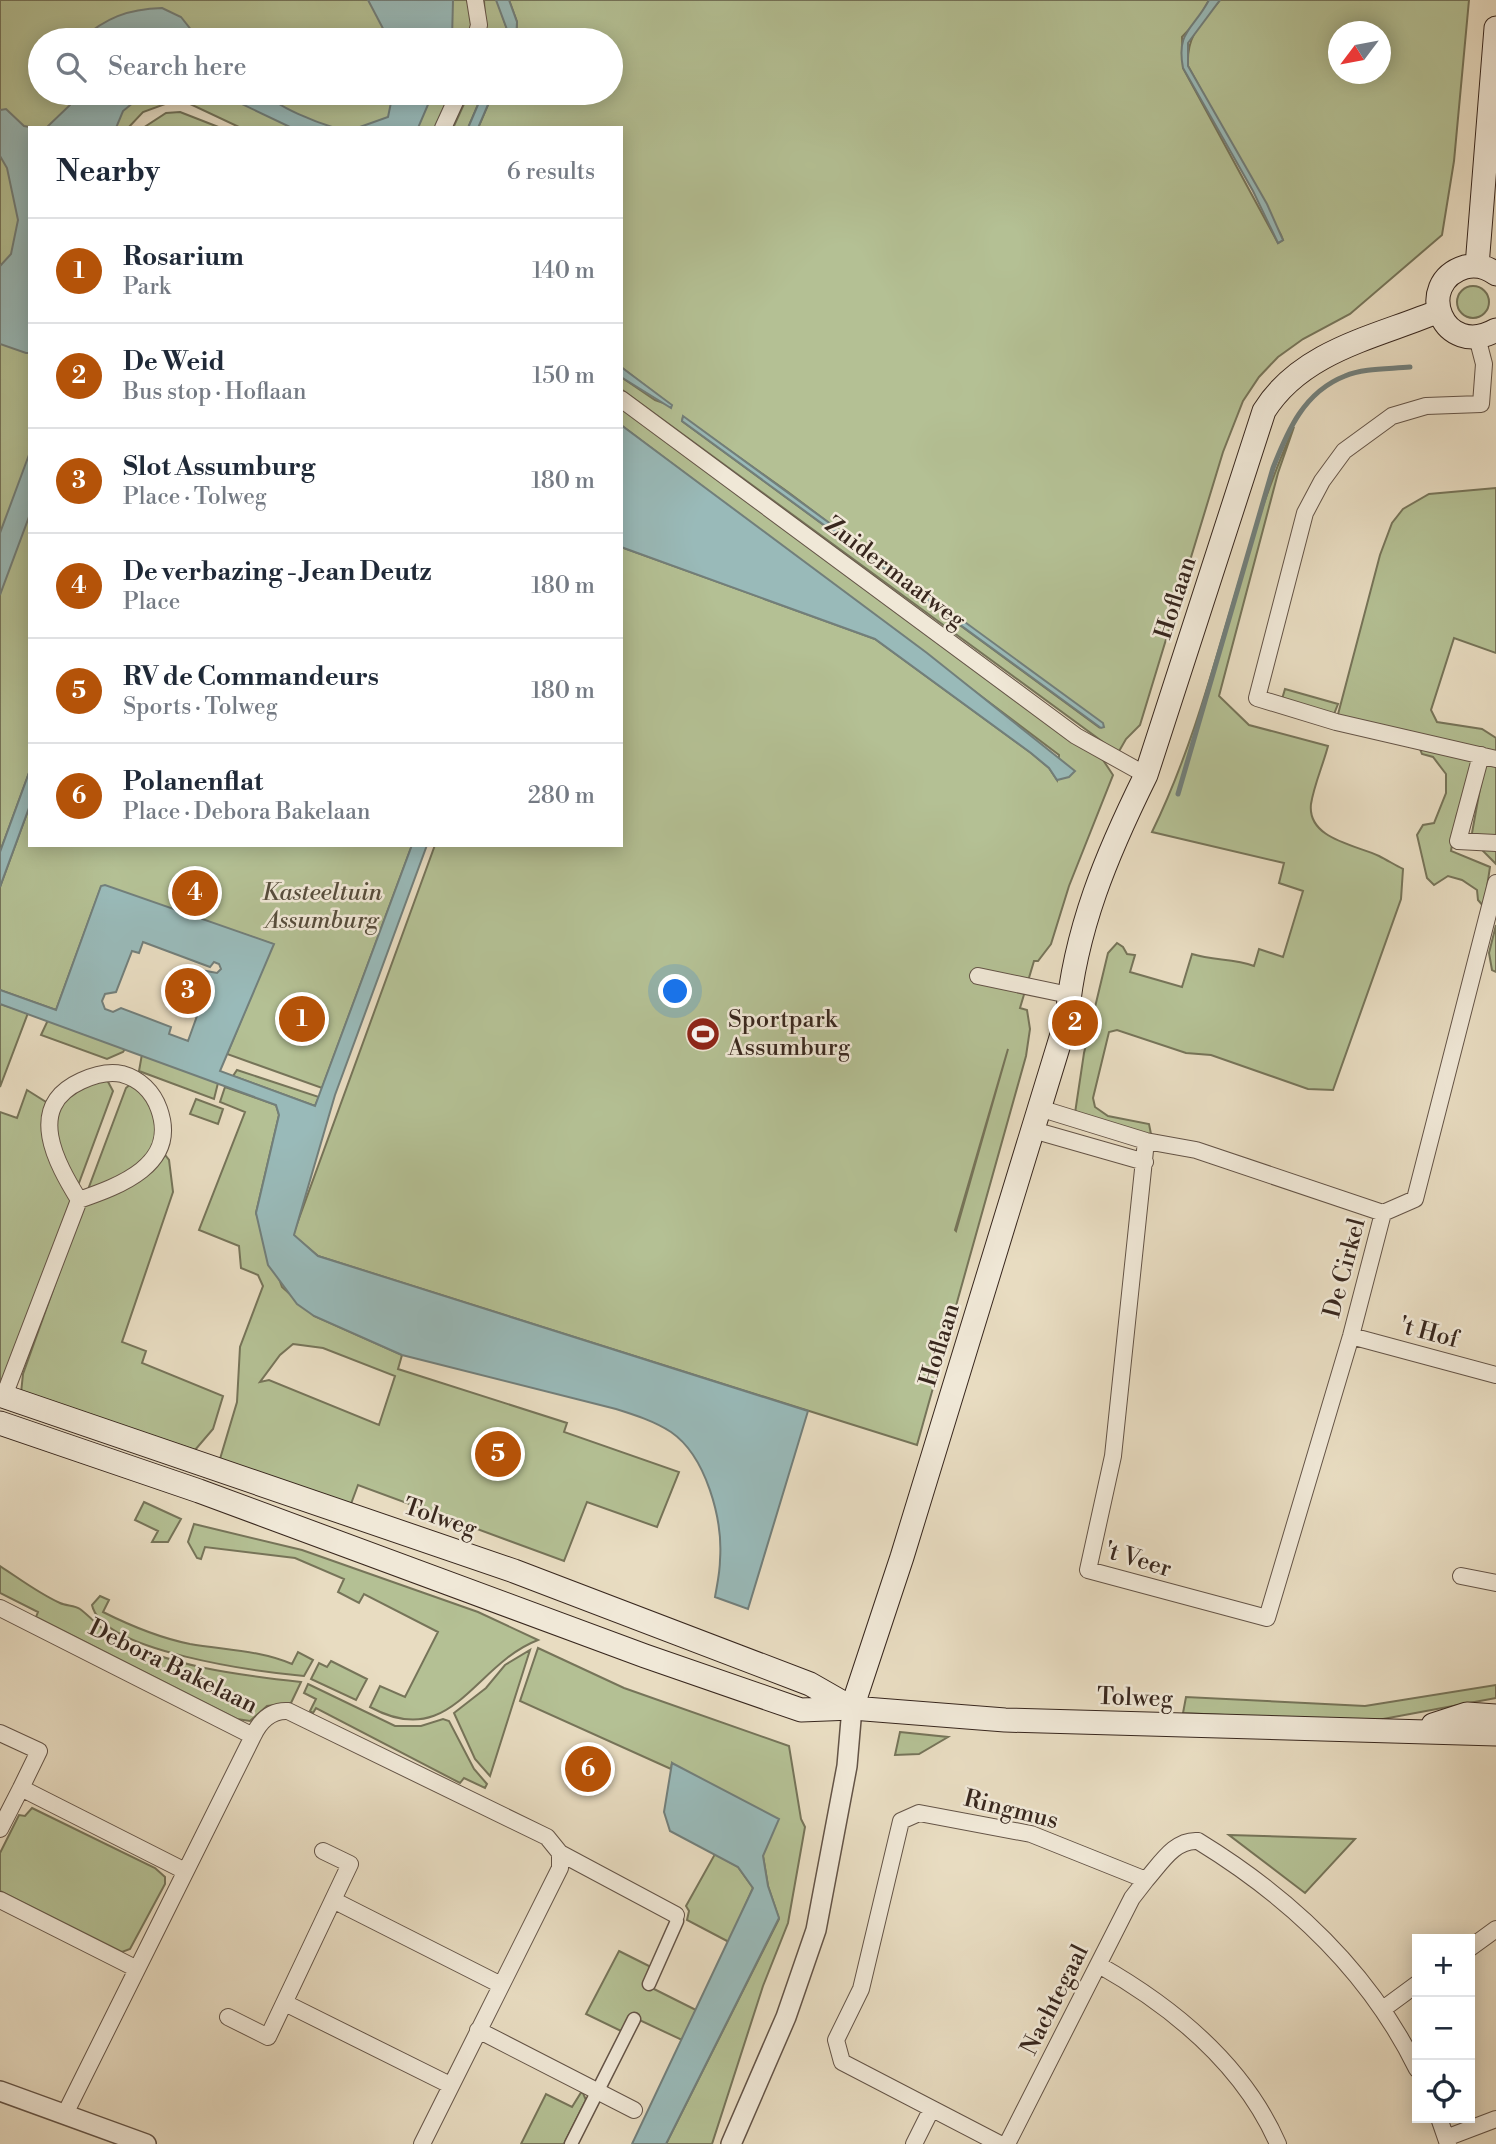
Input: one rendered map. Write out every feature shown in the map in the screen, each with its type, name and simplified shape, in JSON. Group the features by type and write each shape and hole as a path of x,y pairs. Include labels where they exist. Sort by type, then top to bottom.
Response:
{"main road":[{"path":"1487,334 1460,335 1449,328 1439,311 1438,292 1444,280 1454,271 1487,270 1496,27"},
{"name":"Hoflaan","path":"852,1708 902,1557 1067,1018 1082,925 1118,831 1146,775 1264,411 1277,391 1295,373 1316,360 1439,311"},
{"name":"Tolweg","path":"2,1396 514,1572 810,1684 852,1708"},
{"name":"Tolweg","path":"0,1423 238,1504 801,1710 852,1708 1005,1720 1394,1734 1466,1714 1496,1716"},
{"name":"Tolweg","path":"1416,1730 1496,1734"}],"street":[{"path":"475,0 478,28"},
{"path":"444,126 454,105"},
{"path":"1487,334 1481,404 1426,406 1392,416 1344,451 1322,481 1305,513 1257,698 1336,722 1488,757 1458,841 1496,843"},
{"name":"Zuidermaatweg","path":"623,400 1076,736 1146,775"},
{"path":"1036,1119 1196,1150 1383,1213 1415,1199 1496,883"},
{"path":"978,976 1069,995"},
{"path":"112,1072 125,1075 148,1089 158,1106 163,1129 160,1147 150,1164 137,1176 79,1200 53,1156 50,1131 55,1106 69,1088 79,1082 112,1072"},
{"path":"1036,1119 1145,1162"},
{"name":"'t Veer","path":"1146,1141 1113,1456 1088,1570 1267,1618 1351,1336"},
{"name":"Tolweg","path":"2,1396 79,1200"},
{"name":"De Cirkel","path":"1351,1336 1383,1213"},
{"name":"'t Hof","path":"1351,1336 1496,1375"},
{"path":"1461,1576 1496,1583"},
{"name":"Debora Bakelaan","path":"0,1608 253,1736 259,1724 271,1714 288,1711 547,1836 560,1853"},
{"path":"731,2144 786,2017 816,1930 847,1766 852,1708"},
{"path":"0,1733 38,1751 0,1829"},
{"path":"65,2114 253,1736"},
{"path":"20,1788 186,1871"},
{"name":"Ringmus","path":"1000,2144 842,2062 836,2040 861,1989 901,1821 919,1812 1031,1834 1146,1880"},
{"path":"1146,1880 1175,1847 1186,1840 1198,1841 1266,1886 1312,1926 1346,1962 1382,2008 1412,2060"},
{"path":"228,2017 268,2037 350,1864 323,1850"},
{"path":"422,2144 560,1868 560,1853 676,1915 677,1921 649,1983"},
{"name":"Nachtegaal","path":"1007,2144 1132,1898 1146,1880"},
{"path":"0,1900 137,1969"},
{"path":"333,1900 501,1985"},
{"path":"1475,1944 1496,1929"},
{"path":"1099,1965 1141,1989 1180,2018 1216,2052 1247,2090 1278,2144"},
{"path":"1382,2008 1412,1987"},
{"path":"285,2003 450,2085"},
{"path":"571,2144 634,2019"},
{"path":"478,2030 634,2110"},
{"path":"0,2091 146,2144"},
{"path":"914,2144 931,2110"},
{"path":"1440,2123 1447,2141 1496,2119"}],"green space":[{"path":"0,0 467,0 473,18 472,28 28,28 28,105 162,105 143,112 130,126 28,126 28,775 0,852"},
{"path":"484,0 497,0 507,28 485,28"},
{"path":"509,0 1209,0 1198,20 1182,37 1183,68 1278,243 1283,240 1281,235 1188,66 1192,37 1201,22 1220,0 1469,0 1454,161 1442,235 1350,314 1303,339 1278,357 1259,377 1243,401 1223,452 1140,725 1126,739 1118,753 623,390 623,378 655,400 672,406 623,369 623,126 479,126 488,105 623,105 623,28 517,28","holes":["683,417 788,492 1100,728 682,421"]},
{"path":"192,105 448,105 438,126 237,126"},
{"path":"464,105 478,105 469,126 454,126"},
{"path":"180,112 216,126 146,126 166,113"},
{"path":"1473,286 1485,290 1489,302 1485,314 1473,318 1461,314 1457,302 1461,290"},
{"name":"Sportpark Assumburg","path":"623,406 1103,760 1113,775 1069,886 1051,944 1038,961 1034,961 1020,1008 1027,1010 1030,1029 1026,1056 917,1445 318,1256 293,1235 434,847 623,847 623,548 875,639 1031,753 1049,768 1057,780 1059,755 623,427","holes":["1008,1049 956,1231 955,1230"]},
{"path":"1294,427 1278,473 1219,696 1249,725 1328,746 1312,797 1312,816 1325,833 1335,839 1379,856 1403,869 1401,899 1333,1090 1308,1089 1211,1055 1186,1053 1117,1030 1109,1032 1093,1098 1095,1107 1108,1116 1149,1124 1151,1134 1135,1134 1075,1113 1084,1053 1108,953 1117,943 1127,954 1135,955 1130,972 1182,987 1192,954 1254,966 1259,949 1283,957 1303,891 1279,883 1284,863 1152,832 1192,733 1256,527"},
{"path":"1496,488 1496,653 1454,638 1431,710 1437,722 1482,729 1496,738 1496,864 1480,848 1472,833 1483,772 1457,814 1451,851 1490,867 1484,907 1478,900 1477,890 1462,880 1448,876 1434,885 1427,878 1417,835 1423,825 1434,823 1446,793 1446,774 1433,757 1422,754 1414,734 1336,722 1380,555 1392,523 1403,509 1429,494"},
{"path":"1285,689 1338,704 1334,714 1282,699"},
{"name":"Kasteeltuin Assumburg","path":"28,810 28,847 411,847 322,1088 227,1054 273,944 101,887 56,1010 0,990 0,887"},
{"path":"1496,925 1496,972 1492,970 1489,953"},
{"path":"0,1004 28,1013 0,1087"},
{"path":"48,1020 125,1049 107,1059 41,1035"},
{"path":"142,1054 218,1083 214,1099 139,1071"},
{"path":"237,1070 319,1097 315,1106 233,1076"},
{"path":"106,1078 113,1091 76,1191 52,1133 64,1096"},
{"path":"133,1082 137,1084 160,1124 147,1164 86,1195 126,1088"},
{"path":"225,1087 276,1105 279,1115 256,1213 282,1287 314,1316 402,1355 398,1369 567,1423 564,1432 679,1472 657,1527 587,1502 564,1561 358,1485 348,1512 220,1459 237,1402 240,1347 263,1286 258,1275 241,1268 239,1246 199,1230 245,1112 220,1102","holes":["293,1344 323,1348 395,1376 379,1425 269,1380 260,1382 280,1355"]},
{"path":"27,1090 46,1102 44,1133 47,1153 73,1197 0,1391 0,1112 17,1118"},
{"path":"196,1099 223,1109 218,1124 190,1114"},
{"path":"162,1151 169,1160 173,1192 122,1342 146,1351 142,1363 223,1396 213,1429 195,1450 21,1393 23,1374 85,1201"},
{"path":"144,1502 181,1519 168,1542 152,1542 158,1531 135,1520"},
{"path":"194,1524 302,1550 478,1612 538,1640 515,1652 460,1700 442,1712 422,1719 398,1718 370,1707 380,1686 405,1697 438,1632 364,1594 359,1603 338,1592 344,1579 295,1558 205,1547 201,1559 197,1558 188,1542"},
{"path":"0,1566 52,1599 78,1608 108,1633 135,1647 205,1668 301,1682 291,1703 267,1706 250,1721 237,1719 36,1617 38,1612 0,1593"},
{"path":"100,1596 109,1600 103,1612 168,1638 190,1644 254,1653 292,1664 298,1652 313,1660 304,1676 221,1664 152,1647 123,1635 102,1621 92,1605"},
{"path":"538,1648 624,1688 789,1746 801,1819 805,1827 788,1923 763,1986 712,2144 666,2144 779,1919 768,1886 763,1856 672,1763 671,1769 520,1701"},
{"path":"530,1650 490,1776 475,1759 454,1713 486,1688 505,1665"},
{"path":"331,1661 367,1679 356,1700 311,1679 319,1663 327,1667"},
{"path":"308,1684 395,1726 421,1726 443,1719 449,1721 474,1769 487,1784 485,1788 464,1778 460,1783 316,1708 313,1713 310,1711 316,1699 304,1693"},
{"path":"1496,1685 1496,1698 1367,1722 1183,1713 1186,1697 1365,1706"},
{"path":"900,1732 948,1737 919,1754 895,1755"},
{"path":"32,1808 155,1868 165,1877 165,1884 130,1949 122,1952 0,1891 0,1853 19,1815 25,1816"},
{"path":"1229,1835 1355,1839 1305,1893"},
{"path":"715,1854 738,1867 753,1888 729,1942 687,1920 689,1911 686,1906"},
{"path":"619,1951 653,1968 644,1984 696,2010 682,2040 631,2016 621,2031 586,2014"},
{"path":"582,2091 586,2100 564,2144 521,2144 546,2094 572,2107"}],"water":[{"path":"368,0 453,0 452,28 383,28"},
{"path":"496,0 509,0 517,28 506,28"},
{"path":"1209,0 1220,0 1188,43 1188,66 1267,204 1283,240 1278,243 1253,191 1183,68 1181,56 1184,38"},
{"path":"162,8 181,17 190,28 96,28 118,16 138,10"},
{"path":"70,105 130,105 123,111 117,126 48,126"},
{"path":"244,105 281,105 330,126 288,126"},
{"path":"390,105 428,105 419,126 363,126 388,117"},
{"path":"478,105 488,105 479,126 469,126"},
{"path":"6,109 28,127 28,353 0,344 0,266 11,254 18,220 7,168 0,156 0,110"},
{"path":"623,368 672,405 671,408 623,378"},
{"path":"683,416 1103,723 1104,727 1101,728 682,421"},
{"path":"623,426 927,653 1075,771 1069,777 1057,780 1049,768 1031,753 875,639 623,548"},
{"path":"28,457 28,519 0,595 0,533"},
{"path":"28,775 28,810 0,887 0,852"},
{"path":"411,847 426,847 335,1095 294,1235 318,1256 808,1411 748,1609 715,1597 720,1569 720,1544 715,1508 703,1472 694,1456 671,1432 651,1421 616,1409 402,1355 314,1316 297,1304 268,1265 256,1213 279,1115 276,1105 0,1004 0,990 56,1010 101,886 105,885 274,944 220,1071 315,1106","holes":["143,942 210,967 214,962 219,964 221,969 217,973 206,971 200,988 208,992 204,1003 196,999 191,1013 197,1016 188,1041 169,1034 171,1027 121,1008 113,1012 105,1009 102,1001 105,994 116,992 132,951 139,953"]},
{"path":"672,1763 779,1819 763,1856 768,1886 779,1918 666,2144 632,2144 753,1888 738,1867 670,1831 664,1812"}],"waterway":[{"path":"1178,794 1273,468 1292,426 1308,402 1331,383 1360,372 1410,367"}],"place":[{"name":"De verbazing - Jean Deutz","path":"195,893"},
{"name":"Slot Assumburg","path":"188,991"},
{"name":"Rosarium","path":"302,1019"},
{"name":"De Weid","path":"1075,1023"},
{"name":"Sportpark Assumburg","path":"703,1034"},
{"name":"RV de Commandeurs","path":"498,1454"},
{"name":"Polanenflat","path":"588,1769"}]}
